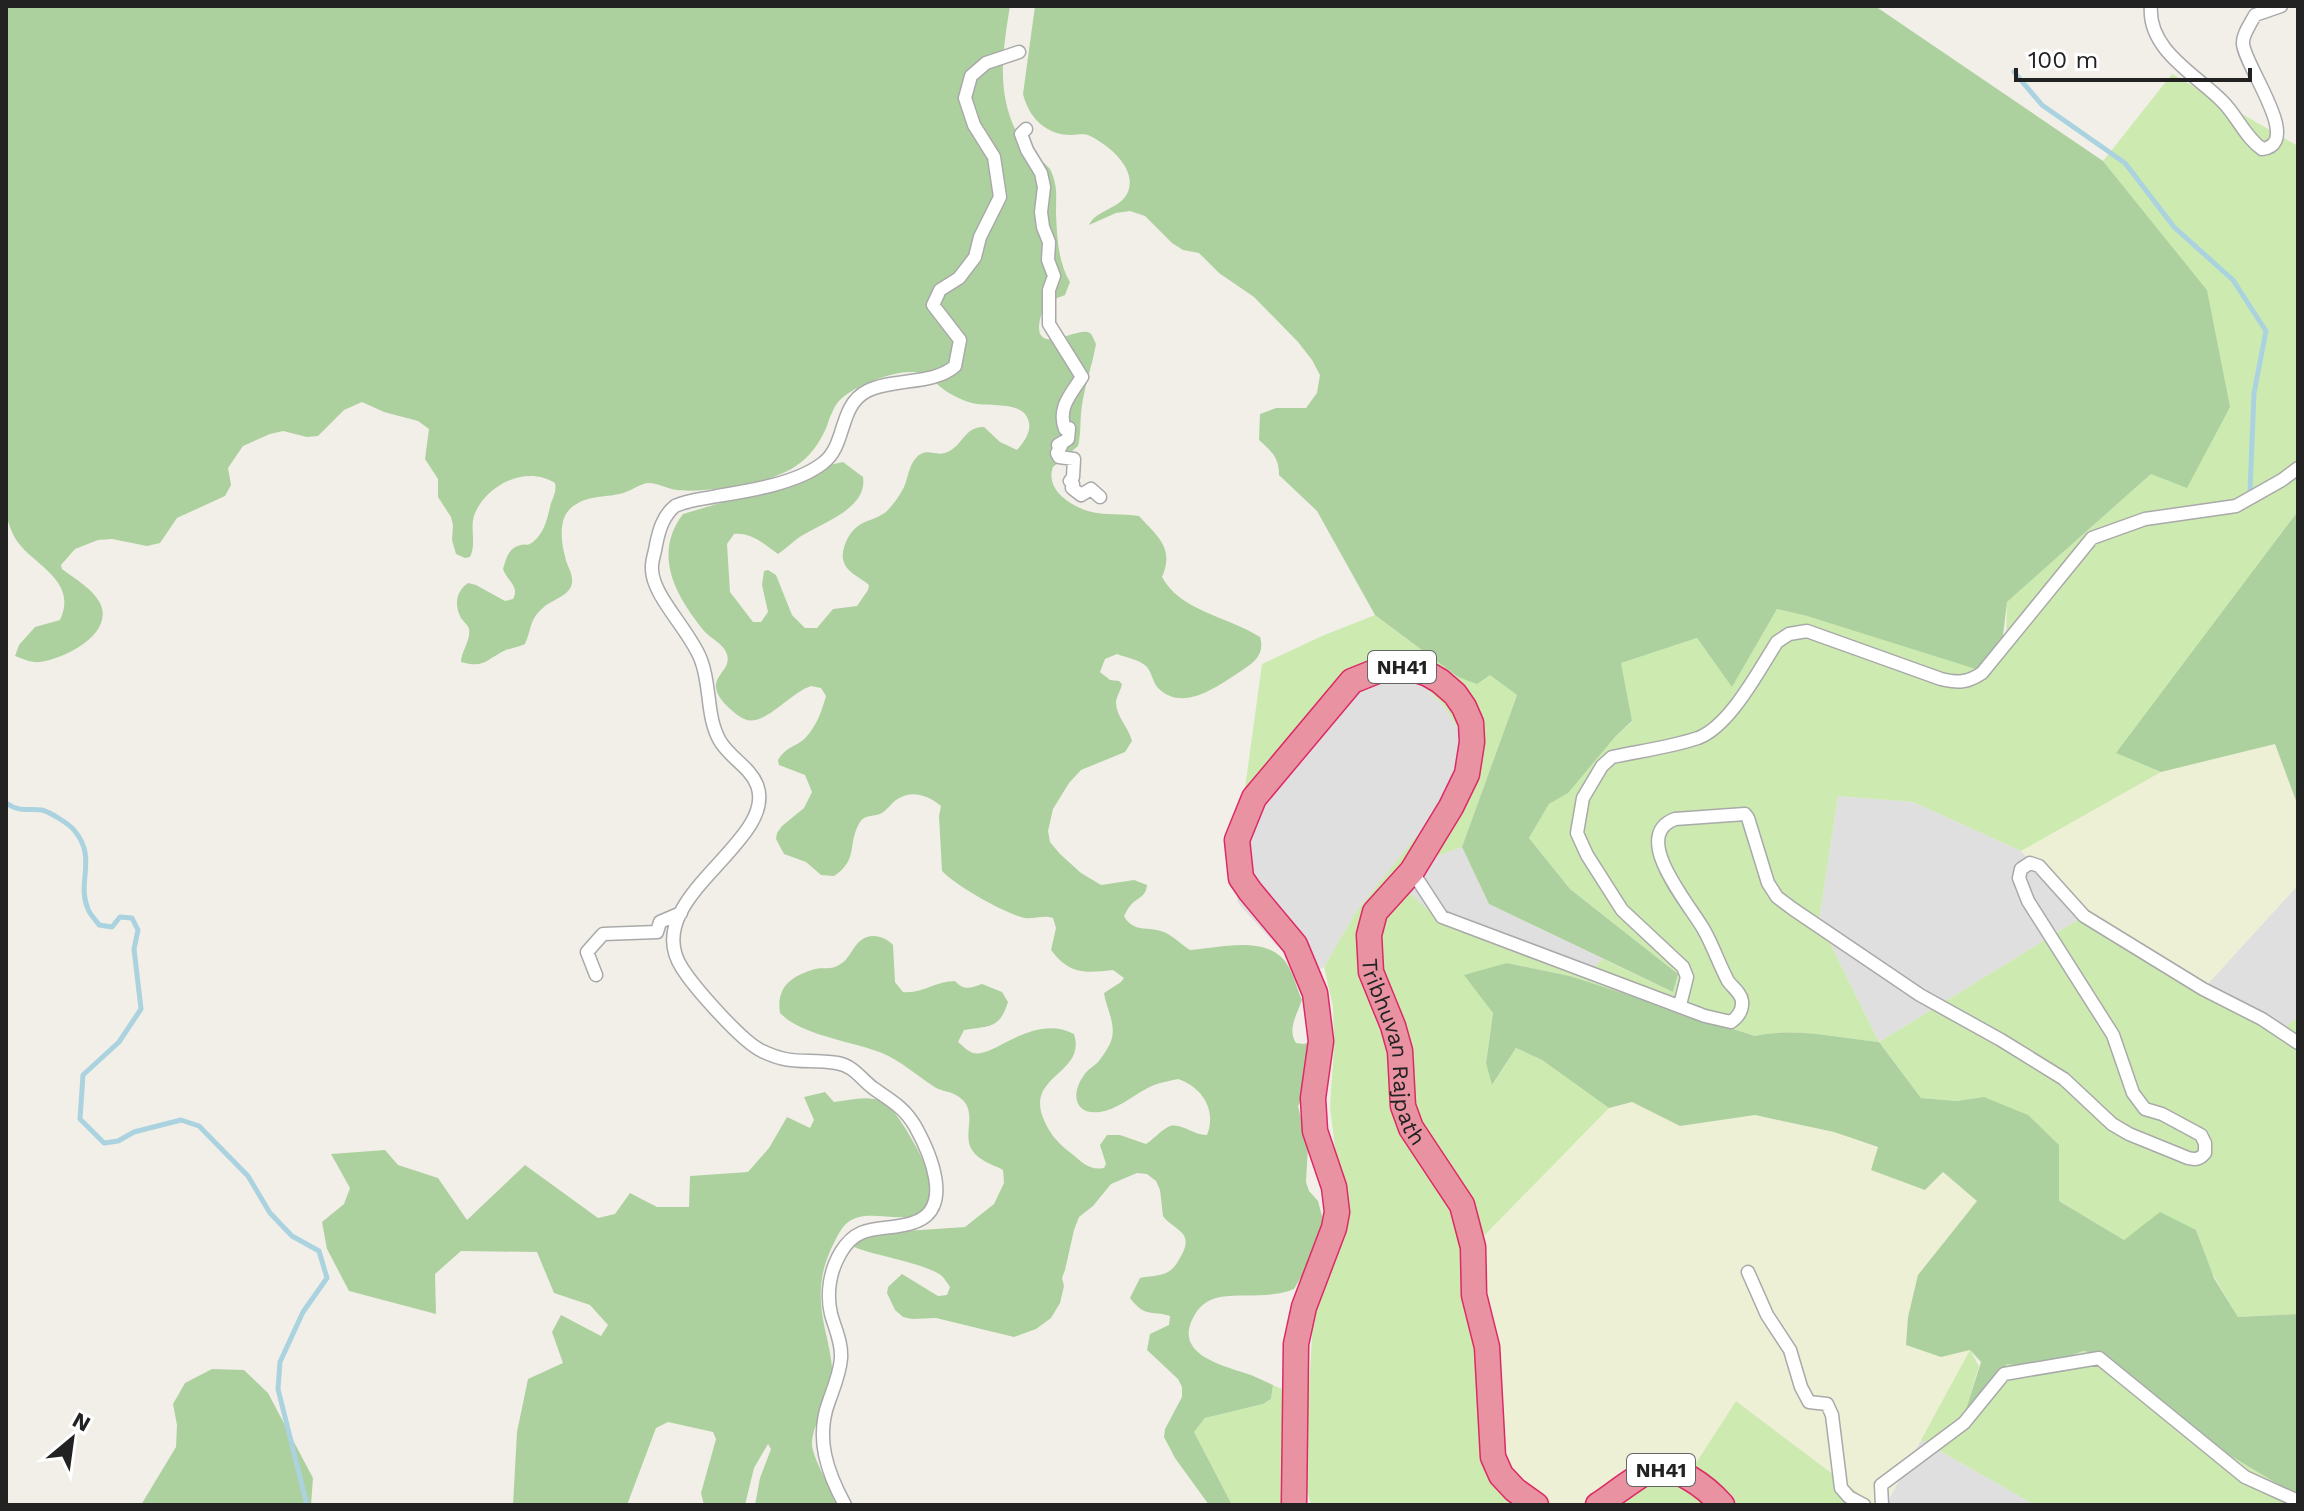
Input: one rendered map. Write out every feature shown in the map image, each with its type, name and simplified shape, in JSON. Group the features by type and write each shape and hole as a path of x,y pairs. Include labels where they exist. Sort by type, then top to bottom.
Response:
{"highway":[{"name":"Tribhuvan Rajpath","path":"1294,1505 1296,1344 1304,1307 1334,1228 1337,1212 1334,1187 1315,1131 1313,1098 1321,1041 1315,993 1295,945 1241,878 1237,840 1254,798 1352,681 1395,667 1428,674 1455,694 1471,723 1472,742 1467,774 1451,807 1412,871 1375,912 1369,935 1371,972 1400,1051 1403,1106 1411,1128 1462,1205 1473,1247 1474,1295 1487,1347 1493,1457 1501,1475 1536,1505"},
{"name":"NH41","path":"1598,1505 1650,1470 1668,1470 1687,1477 1706,1488 1722,1505"}],"street":[{"path":"2151,6 2150,15 2155,31 2170,54 2223,102 2254,144 2262,149 2276,143 2278,130 2243,44 2255,15 2281,6"},
{"path":"845,1505 825,1460 822,1444 828,1403 841,1360 831,1311 833,1269 839,1254 852,1237 874,1228 918,1222 927,1214 937,1191 936,1177 916,1127 905,1111 889,1097 868,1084 853,1069 834,1062 779,1058 753,1046 682,968 674,951 672,931 681,913 695,890 747,828 759,797 752,776 719,740 701,657 655,583 651,568 661,527 668,512 680,503 773,484 816,468 832,453 845,418 858,397 877,388 943,374 955,366 960,340 933,305 940,290 959,278 975,257 980,237 1000,197 994,157 974,125 965,98 971,76 986,63 1019,52"},
{"path":"1026,129 1021,134 1041,173 1044,187 1041,212 1049,242 1048,260 1054,276 1049,290 1049,324 1082,377 1061,412 1065,429 1069,428 1070,433 1068,439 1058,445 1061,446 1057,453 1059,457 1074,459 1070,481 1072,488 1081,495 1091,489 1100,497"},
{"path":"1680,1005 1687,977 1683,967 1622,910 1587,855 1577,833 1583,798 1602,766 1612,757 1700,737 1715,728 1728,717 1777,642 1789,634 1807,631 1941,679 1969,682 1982,673 2092,538 2145,519 2236,506 2298,468"},
{"path":"1412,871 1442,917 1705,1016 1731,1022 1742,1009 1742,998 1729,982 1704,930 1665,868 1657,845 1660,829 1675,819 1740,814 1748,818 1768,883 1777,897 1920,995 2064,1079 2112,1124 2129,1134 2196,1160 2205,1153 2201,1135 2162,1114 2145,1109 2133,1093 2113,1035 2028,901 2019,878 2021,869 2030,863 2039,866 2084,916 2298,1043"},
{"path":"596,975 587,952 603,934 657,932 660,922 681,913"},
{"path":"1748,1272 1767,1315 1790,1350 1809,1402 1827,1404 1832,1415 1841,1488 1849,1497 1864,1505"},
{"path":"1882,1505 1881,1485 1964,1423 2004,1374 2099,1358 2245,1477 2298,1501"}],"shaded area":[{"path":"1403,676 1426,688 1444,706 1467,743 1450,788 1425,827 1389,873 1462,847 1489,904 1603,959 1588,973 1445,925 1387,874 1356,912 1324,967 1309,975 1275,944 1238,903 1229,853 1239,832 1339,709 1373,682"},
{"path":"1838,796 1913,802 2021,851 2084,916 1879,1042 1819,921"},
{"path":"2298,885 2298,1017 2281,1031 2203,989"},
{"path":"1921,1440 2035,1505 1885,1505 1881,1485"}],"green space":[{"path":"6,6 1010,6 1003,70 1006,100 1019,136 1053,175 1059,249 1070,282 1065,295 1046,306 1039,328 1046,339 1090,333 1096,344 1082,405 1078,446 1053,467 1052,482 1066,500 1088,511 1139,516 1158,536 1165,550 1162,577 1170,589 1193,606 1260,637 1261,643 1260,653 1251,664 1222,684 1189,698 1168,695 1158,688 1148,668 1140,662 1117,654 1105,659 1100,672 1122,684 1116,701 1117,708 1132,741 1125,752 1081,770 1053,809 1048,831 1050,842 1060,854 1081,873 1101,885 1134,880 1147,885 1145,892 1124,916 1132,925 1164,932 1190,950 1242,945 1268,949 1279,955 1287,964 1302,1000 1294,1022 1293,1038 1296,1043 1304,1044 1316,1040 1306,1091 1298,1106 1308,1147 1306,1182 1318,1201 1325,1227 1313,1257 1294,1289 1276,1294 1211,1300 1197,1311 1189,1332 1195,1350 1213,1362 1273,1385 1271,1399 1263,1404 1205,1418 1194,1432 1232,1505 1209,1505 1175,1458 1164,1437 1182,1397 1182,1387 1178,1379 1147,1350 1150,1334 1169,1325 1170,1316 1144,1311 1130,1298 1140,1278 1164,1274 1173,1268 1186,1240 1163,1216 1160,1190 1156,1181 1147,1174 1137,1173 1111,1184 1079,1217 1062,1278 1064,1286 1060,1303 1051,1318 1036,1329 1014,1337 936,1318 903,1317 895,1310 887,1293 888,1287 902,1274 938,1296 947,1295 950,1287 935,1272 854,1247 857,1239 876,1233 965,1227 994,1204 1004,1183 1003,1170 982,1160 972,1150 968,1137 968,1107 956,1095 936,1088 882,1053 814,1033 780,1013 780,996 792,979 818,968 839,965 864,938 877,936 893,945 895,982 903,992 955,981 964,987 982,984 1002,992 1008,1002 997,1022 987,1027 964,1030 958,1042 971,1052 985,1052 1035,1030 1054,1028 1074,1034 1076,1047 1072,1058 1048,1084 1042,1093 1040,1105 1053,1135 1086,1165 1104,1168 1106,1164 1100,1145 1107,1135 1120,1135 1146,1144 1173,1126 1207,1135 1209,1108 1194,1088 1178,1079 1154,1085 1105,1111 1087,1111 1078,1104 1079,1083 1103,1055 1113,1035 1104,993 1124,978 1113,970 1086,972 1065,964 1051,950 1056,928 1053,918 1025,918 1012,914 968,891 942,871 941,806 931,799 908,795 896,800 882,813 862,819 847,864 834,876 821,875 806,862 784,854 776,839 777,833 804,808 812,792 805,775 779,765 778,760 811,732 826,696 821,688 811,686 762,718 747,720 736,714 719,696 716,688 728,659 726,652 694,618 671,575 669,545 683,514 764,490 816,468 843,462 863,477 863,488 852,506 843,513 800,537 778,554 746,535 734,534 727,544 730,592 753,622 761,622 768,612 762,585 764,571 768,570 776,575 792,615 805,628 817,628 833,609 857,606 868,590 869,585 844,564 844,546 855,529 883,514 891,506 904,487 916,458 927,452 945,453 972,430 984,427 1000,442 1017,450 1029,430 1026,415 1014,407 963,400 928,377 905,372 865,384 841,399 812,451 799,464 773,477 725,488 698,490 677,490 648,483 619,494 582,501 569,510 562,526 564,551 572,576 570,589 539,611 525,644 475,664 461,662 469,633 457,608 459,594 468,583 505,601 513,599 514,587 503,569 505,561 513,549 528,545 540,535 555,493 555,483 533,476 521,477 509,480 489,494 475,513 472,552 470,557 465,558 456,554 451,517 438,497 438,479 425,459 429,429 418,421 384,412 362,402 344,410 318,436 307,437 283,431 243,446 228,468 231,485 225,496 177,518 160,543 147,546 112,539 98,540 75,549 61,565 62,569 97,598 103,614 100,625 85,643 62,656 37,662 15,656 19,645 35,627 60,620 64,606 58,583 22,548 6,514"},
{"path":"1035,6 1875,6 2103,161 2207,290 2230,407 2187,488 2151,474 2007,602 2002,644 1979,670 1777,609 1732,687 1697,638 1621,663 1632,721 1568,793 1549,804 1529,838 1570,889 1678,974 1673,992 1489,904 1462,847 1517,695 1490,675 1477,684 1458,677 1375,615 1317,511 1279,475 1274,455 1259,440 1260,414 1276,408 1306,408 1317,393 1320,375 1298,342 1254,297 1219,273 1199,253 1183,250 1172,243 1145,216 1130,211 1116,213 1089,225 1123,199 1130,185 1129,176 1120,159 1098,140 1085,135 1054,132 1040,124 1030,111 1023,94"},
{"path":"2172,74 2298,146 2298,511 2117,753 2161,772 2021,851 1913,802 1838,796 1819,921 1879,1042 1801,1033 1755,1036 1570,976 1507,963 1493,1013 1486,1062 1493,1084 1516,1048 1542,1060 1609,1108 1473,1247 1493,1457 1536,1505 1311,1505 1308,1494 1290,1505 1232,1505 1194,1432 1205,1418 1263,1404 1271,1399 1273,1385 1308,1401 1313,1322 1331,1259 1338,1172 1330,1107 1333,1006 1324,967 1356,912 1427,823 1450,788 1466,741 1444,706 1426,688 1403,676 1374,682 1339,709 1239,832 1262,664 1375,615 1458,677 1490,674 1517,695 1462,847 1388,874 1445,925 1588,973 1603,959 1673,992 1678,974 1570,889 1529,838 1549,804 1568,792 1615,737 1632,722 1620,663 1697,638 1732,686 1777,609 2006,644 2007,602 2151,474 2207,290 2103,161"},
{"path":"2298,511 2298,806 2275,744 2161,772 2116,753"},
{"path":"2276,744 2298,806 2298,885 2203,989 2084,916 2021,851 2161,772"},
{"path":"2084,916 2280,1031 2298,1017 2298,1314 2238,1317 2211,1271 2196,1230 2124,1240 2059,1201 2059,1145 1984,1097 1956,1101 1921,1098 1879,1042"},
{"path":"1507,963 1570,976 1755,1036 1801,1033 1879,1042 1921,1098 1956,1101 1984,1097 2028,1115 2059,1145 2059,1201 2124,1240 2160,1212 2196,1230 2214,1278 2238,1317 2298,1314 2298,1502 2283,1498 2276,1483 2206,1441 2107,1356 2083,1351 2040,1368 2007,1364 1970,1412 1965,1413 1981,1362 1970,1350 1941,1357 1906,1345 1908,1317 1918,1275 1977,1201 1943,1172 1925,1190 1871,1170 1878,1147 1834,1132 1755,1115 1680,1126 1632,1102 1609,1108 1542,1060 1516,1048 1492,1085 1486,1063 1493,1013 1464,975"},
{"path":"825,1092 834,1102 870,1098 888,1105 911,1138 932,1185 929,1201 914,1216 868,1216 847,1223 826,1260 821,1282 821,1304 832,1380 812,1444 819,1466 839,1505 755,1505 760,1478 771,1449 768,1444 754,1468 745,1505 704,1505 701,1493 716,1439 713,1432 668,1422 656,1428 627,1505 513,1505 517,1432 528,1379 563,1363 552,1332 561,1315 601,1336 608,1325 590,1305 554,1293 537,1252 461,1251 435,1274 436,1314 349,1291 327,1249 322,1222 344,1204 350,1188 331,1154 385,1150 398,1165 438,1178 467,1220 525,1165 598,1218 615,1214 630,1193 657,1207 689,1207 690,1176 748,1172 769,1148 787,1117 810,1128 814,1120 804,1097"},
{"path":"1632,1102 1680,1126 1755,1115 1834,1132 1943,1172 1977,1201 1918,1275 1906,1344 1941,1357 1970,1350 1886,1505 1874,1505 1737,1401 1687,1477 1598,1505 1536,1505 1501,1475 1473,1247 1609,1108"},
{"path":"1970,1350 1979,1366 1966,1411 2006,1363 2045,1367 2083,1351 2107,1356 2206,1441 2276,1483 2283,1498 2298,1505 2035,1505 1921,1440"},
{"path":"212,1369 244,1370 268,1393 313,1478 311,1505 141,1505 176,1447 177,1425 173,1404 185,1383"},
{"path":"1736,1401 1874,1505 1598,1505 1650,1470 1687,1477"}],"waterway":[{"path":"2014,72 2042,105 2125,163 2174,227 2233,280 2266,331 2254,393 2250,491"},
{"path":"6,803 20,809 45,811 72,828 85,850 84,889 90,913 99,925 112,927 120,917 132,918 138,930 134,949 141,1009 119,1042 83,1075 80,1119 104,1143 181,1120 199,1126 248,1176 270,1213 292,1236 319,1251 327,1278 303,1312 280,1362 278,1389 307,1505"}]}
